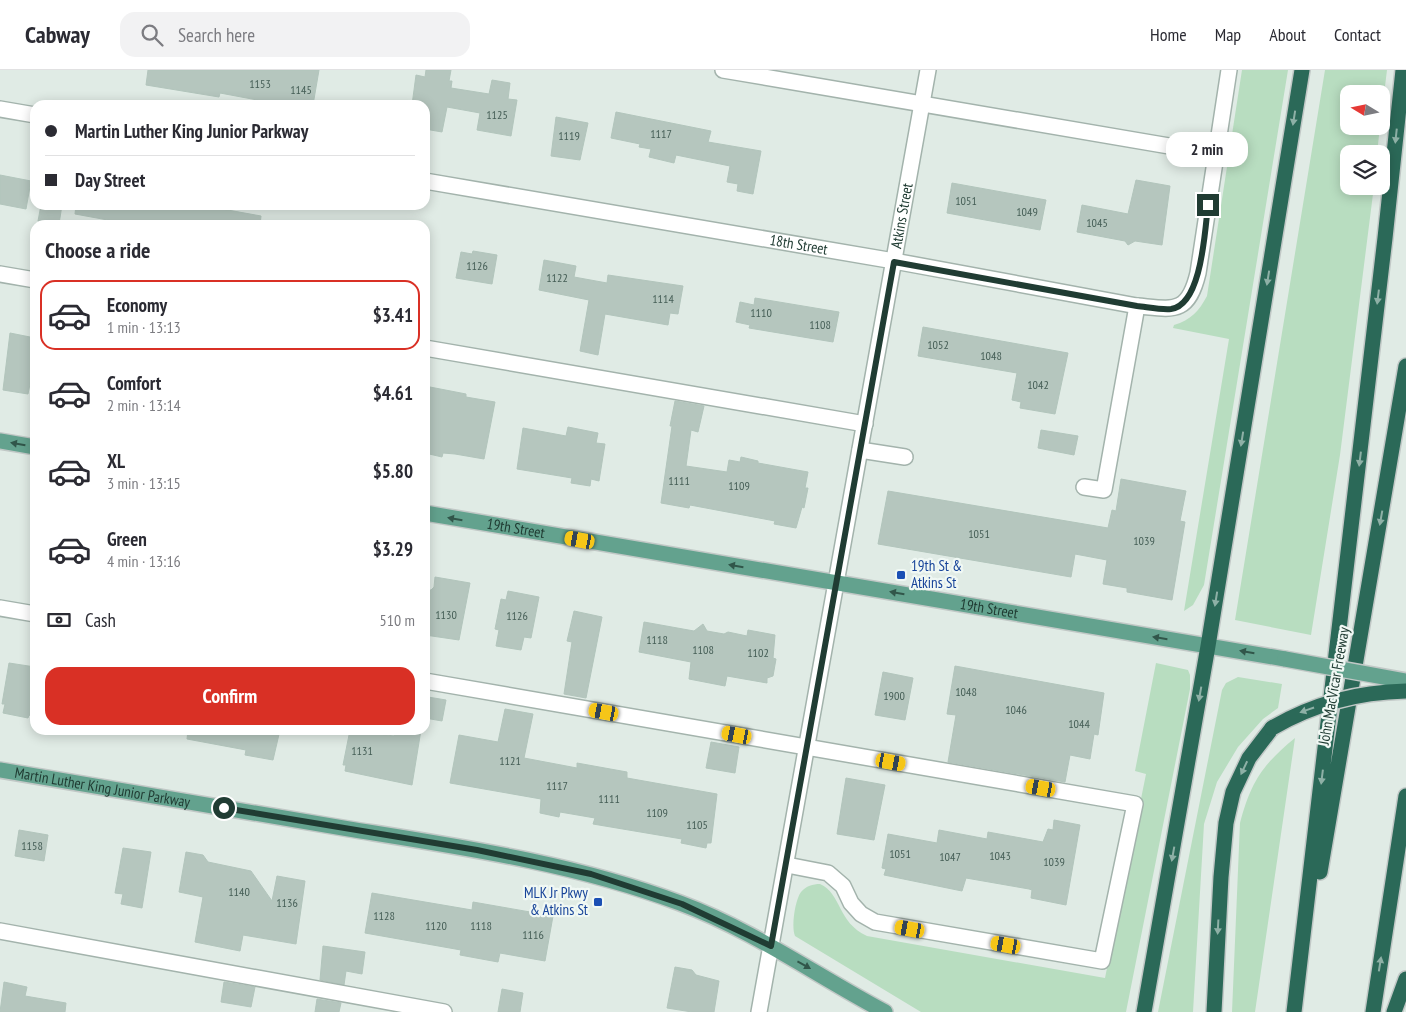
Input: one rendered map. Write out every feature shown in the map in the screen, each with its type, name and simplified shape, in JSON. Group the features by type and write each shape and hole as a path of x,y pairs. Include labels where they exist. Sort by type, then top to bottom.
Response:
{"highway":[{"path":"1144,1012 1208,646 1302,70"},
{"path":"1295,1012 1379,294 1403,70"},
{"name":"John MacVicar Freeway","path":"1295,1012 1406,366"},
{"path":"1214,1012 1221,877 1226,823 1233,792 1249,758 1272,728 1301,712 1336,700 1384,692 1406,691"},
{"path":"1373,1012 1406,796"},
{"path":"1394,1012 1406,979"}],"main road":[{"path":"0,441 30,446"},
{"name":"19th Street","path":"430,515 1284,658 1406,681"},
{"name":"Martin Luther King Junior Parkway","path":"0,770 477,850 591,874 682,904 771,946 885,1012"}],"street":[{"path":"723,70 1216,154 1229,70"},
{"name":"Atkins Street","path":"760,1012 928,70"},
{"path":"0,109 30,114"},
{"name":"18th Street","path":"430,183 894,262 1137,306 1172,309 1184,302 1194,289 1216,154"},
{"path":"0,274 30,279"},
{"path":"1084,487 1104,490 1137,306"},
{"path":"430,349 865,424"},
{"path":"860,450 905,457"},
{"path":"0,608 30,613"},
{"path":"430,682 1135,804 1102,961 875,922 861,914 852,903 843,886 828,873 787,865"},
{"path":"0,931 168,961 260,980 444,1012"}],"green space":[{"path":"1242,70 1288,70 1204,585 1193,605 1184,611 1229,339 1173,328 1174,325 1194,314 1207,296"},
{"path":"1325,70 1387,70 1385,85 1340,85 1340,135 1379,135 1378,145 1340,145 1340,195 1373,195 1340,455 1311,635 1235,620"},
{"path":"1156,663 1188,670 1190,689 1126,1012 921,1012 795,936 795,907 799,896 807,887 820,884 832,894 850,923 867,936 1105,978 1146,774 1135,771"},
{"path":"1238,677 1282,684 1278,708 1263,719 1238,747 1217,782 1204,824 1193,1012 1158,1012 1222,690 1226,683"},
{"path":"1295,738 1255,1012 1232,1012 1240,823 1249,796 1259,775 1274,757"}],"building":[{"path":"148,70 319,70 314,100 257,100 220,93 219,97 146,85"},
{"path":"426,70 451,70 449,81 452,81 451,88 489,94 492,80 510,83 508,99 517,100 511,136 477,130 480,113 447,107 442,132 430,130 430,100 413,100 416,75 425,77"},
{"path":"616,112 711,131 708,142 761,151 753,194 737,191 738,184 727,182 730,166 676,155 674,163 649,157 651,149 639,147 640,144 611,138"},
{"path":"556,117 588,123 580,160 551,156"},
{"path":"0,175 30,181 26,209 0,204"},
{"path":"1136,180 1170,186 1162,245 1135,241 1128,245 1125,241 1077,232 1082,205 1128,214"},
{"path":"952,183 1046,200 1040,230 947,213"},
{"path":"40,210 61,210 60,220 38,220"},
{"path":"75,210 228,210 261,216 261,220 108,220 75,214"},
{"path":"473,251 497,255 492,284 456,278 461,252 472,254"},
{"path":"544,260 576,266 574,277 607,283 608,275 683,286 678,314 670,313 668,325 605,314 598,355 580,351 589,300 539,290"},
{"path":"755,298 839,312 833,342 749,328 750,325 736,322 740,302 754,305"},
{"path":"923,327 1068,353 1055,414 1020,408 1021,402 1012,400 1017,373 918,356"},
{"path":"10,333 30,337 30,384 28,394 3,390"},
{"path":"430,387 466,394 466,397 495,402 484,459 443,453 442,457 430,454"},
{"path":"675,401 704,406 698,432 691,430 686,466 727,472 729,460 740,462 741,457 758,461 758,463 808,472 805,488 808,488 804,508 802,507 796,528 774,524 775,521 690,505 689,508 661,503 672,426 670,426"},
{"path":"568,427 598,433 596,443 605,444 599,481 591,479 590,486 571,483 572,478 517,469 523,428 566,436"},
{"path":"1041,430 1078,436 1074,455 1038,448"},
{"path":"1121,479 1186,491 1180,521 1185,522 1172,600 1127,592 1127,588 1103,584 1107,560 1075,554 1071,577 878,544 888,491 1108,528 1112,510 1116,511"},
{"path":"435,577 470,583 459,640 430,636 430,590 434,587"},
{"path":"508,591 539,597 531,638 524,637 521,650 496,646 499,630 495,629 501,599 506,600"},
{"path":"574,611 602,617 586,698 564,694 572,642 567,641"},
{"path":"644,622 694,631 703,624 707,631 724,634 728,632 747,636 748,630 775,635 773,658 776,659 773,676 767,678 767,683 727,676 725,686 689,679 691,662 639,652"},
{"path":"9,663 30,666 30,715 28,718 3,713 5,704 2,704"},
{"path":"955,666 1104,693 1098,735 1094,734 1090,759 1070,755 1065,782 948,762 956,715 947,714"},
{"path":"883,672 913,678 905,720 875,715"},
{"path":"430,697 446,700 442,721 430,719"},
{"path":"505,709 533,714 524,758 577,768 577,763 627,772 627,778 717,794 711,843 707,843 706,848 681,843 682,839 593,824 595,818 560,812 559,817 540,813 541,799 450,783 459,735 498,742"},
{"path":"187,735 279,735 273,760 245,755 246,750 187,739"},
{"path":"349,735 420,735 412,785 345,771 346,765 343,765"},
{"path":"711,742 739,747 735,773 706,768"},
{"path":"846,778 885,785 874,840 837,834"},
{"path":"1054,820 1080,825 1066,905 1031,898 1032,890 1029,889 966,878 962,891 884,875 886,869 882,868 888,834 937,843 939,830 987,839 988,832 1043,842 1048,829 1053,830"},
{"path":"19,830 48,835 44,861 15,856"},
{"path":"123,848 151,852 142,908 121,904 123,894 115,893"},
{"path":"186,852 203,855 208,862 251,871 272,901 277,876 305,881 296,944 243,935 240,951 195,942 203,897 179,892"},
{"path":"372,893 472,910 473,902 553,916 545,961 500,953 498,962 460,955 461,950 365,933"},
{"path":"323,946 365,952 362,974 346,971 344,985 320,980"},
{"path":"675,967 692,970 696,975 719,981 714,1012 692,1012 667,1008"},
{"path":"4,982 27,987 25,996 66,1003 65,1012 0,1012"},
{"path":"224,982 255,987 251,1007 221,1002"},
{"path":"502,989 523,993 520,1012 498,1012"},
{"path":"317,999 341,1003 339,1012 315,1012"}],"place":[{"name":"19th St & Atkins St","path":"901,575"},
{"name":"MLK Jr Pkwy & Atkins St","path":"598,902"}],"route":[{"path":"224,808 477,850 591,874 682,904 725,922 771,946 894,262 1137,306 1172,309 1184,302 1194,289 1208,205"}]}
